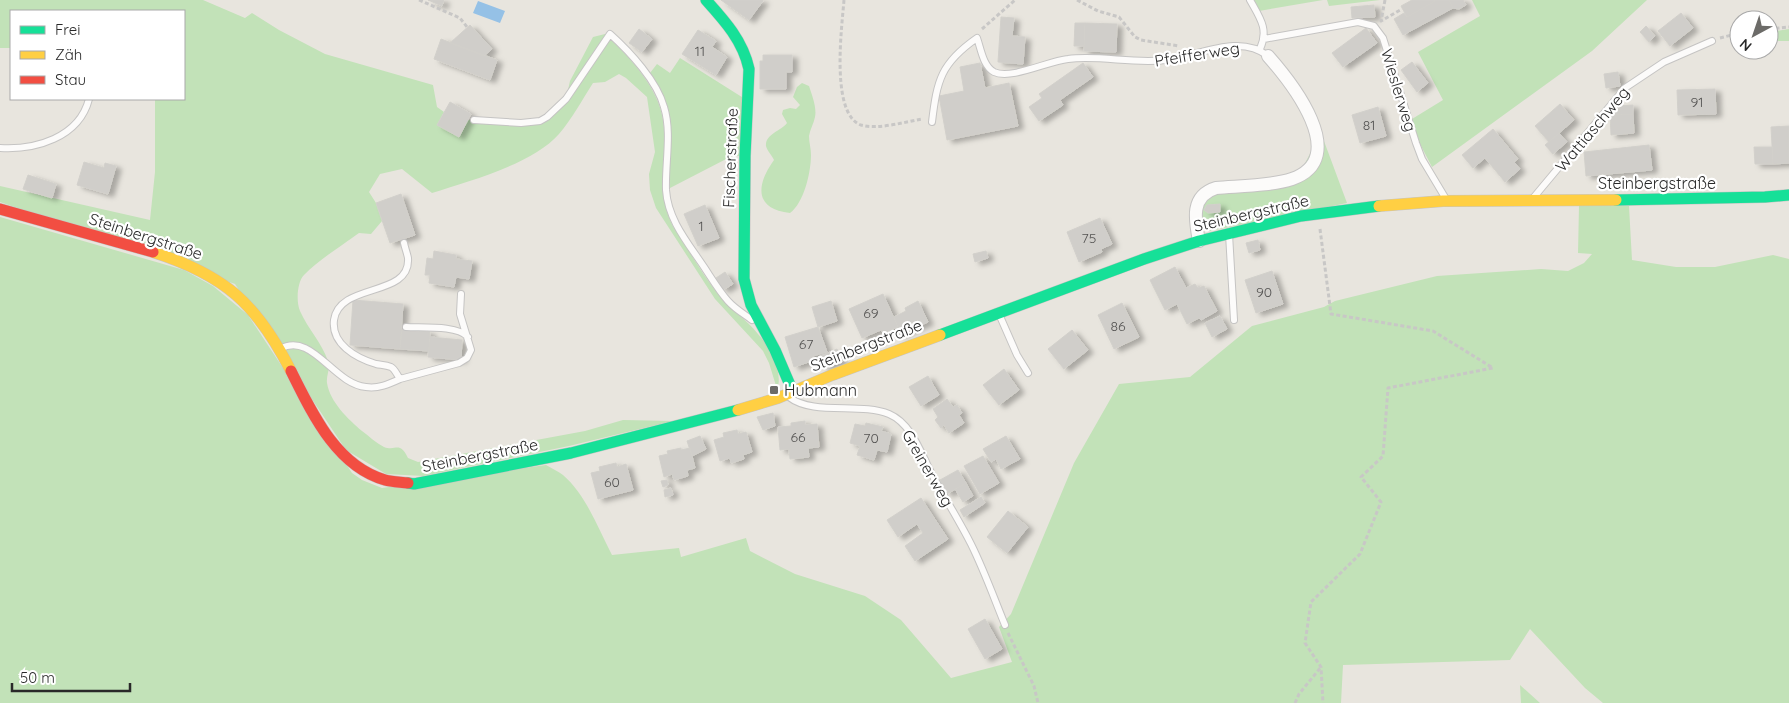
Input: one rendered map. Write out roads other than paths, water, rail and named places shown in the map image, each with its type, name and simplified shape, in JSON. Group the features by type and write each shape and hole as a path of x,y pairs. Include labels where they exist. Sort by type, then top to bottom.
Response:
{"street":[{"name":"Fischerstraße","path":"706,0 739,40 747,59 749,69 745,156 744,279 748,301 779,358 789,393"},
{"path":"1199,241 1195,218 1196,209 1199,201 1207,192 1216,188 1294,178 1307,169 1316,156 1318,149 1314,126 1292,87 1264,53"},
{"name":"Steinbergstraße","path":"0,209 157,253 202,271 230,290 253,310 270,333 315,419 342,455 356,468 374,478 405,484 424,483 571,453 746,408 1144,259 1199,241 1318,214 1392,204 1447,200 1661,200 1789,195"}],"lane":[{"path":"1250,0 1263,26 1264,53"},
{"name":"Wieslerweg","path":"1264,39 1358,22 1369,24 1378,29 1387,47 1416,143 1430,173 1447,200"},
{"name":"Fischerstraße","path":"474,120 534,122 547,117 566,99 610,34 648,77 660,96 664,107 667,120 666,192 670,210 678,227 728,301 762,326"},
{"name":"Pfeifferweg","path":"932,120 938,90 946,68 956,55 977,38 986,64 991,69 1002,74 1068,58 1155,61 1236,46 1252,46 1264,53"},
{"name":"Wattiaschweg","path":"1533,199 1625,88 1664,62 1712,41"},
{"path":"0,148 25,148 46,143 62,135 72,128 88,100"},
{"path":"1229,234 1234,320"},
{"path":"400,379 390,366 375,363 354,354 344,346 335,332 334,320 337,310 343,302 393,283 399,278 408,264 404,243"},
{"path":"280,350 290,345 297,345 305,348 338,375 364,387 385,386 400,379 464,361 470,354 471,344 460,314 461,294"},
{"path":"999,313 1017,355 1028,373"},
{"path":"406,327 448,329 460,332 469,338"},
{"name":"Greinerweg","path":"789,393 798,402 811,406 879,411 888,413 900,421 916,444 972,546 1005,625"}],"water":[{"path":"478,1 505,11 500,23 473,13"}],"place":[{"name":"Hubmann","path":"774,390"}]}
